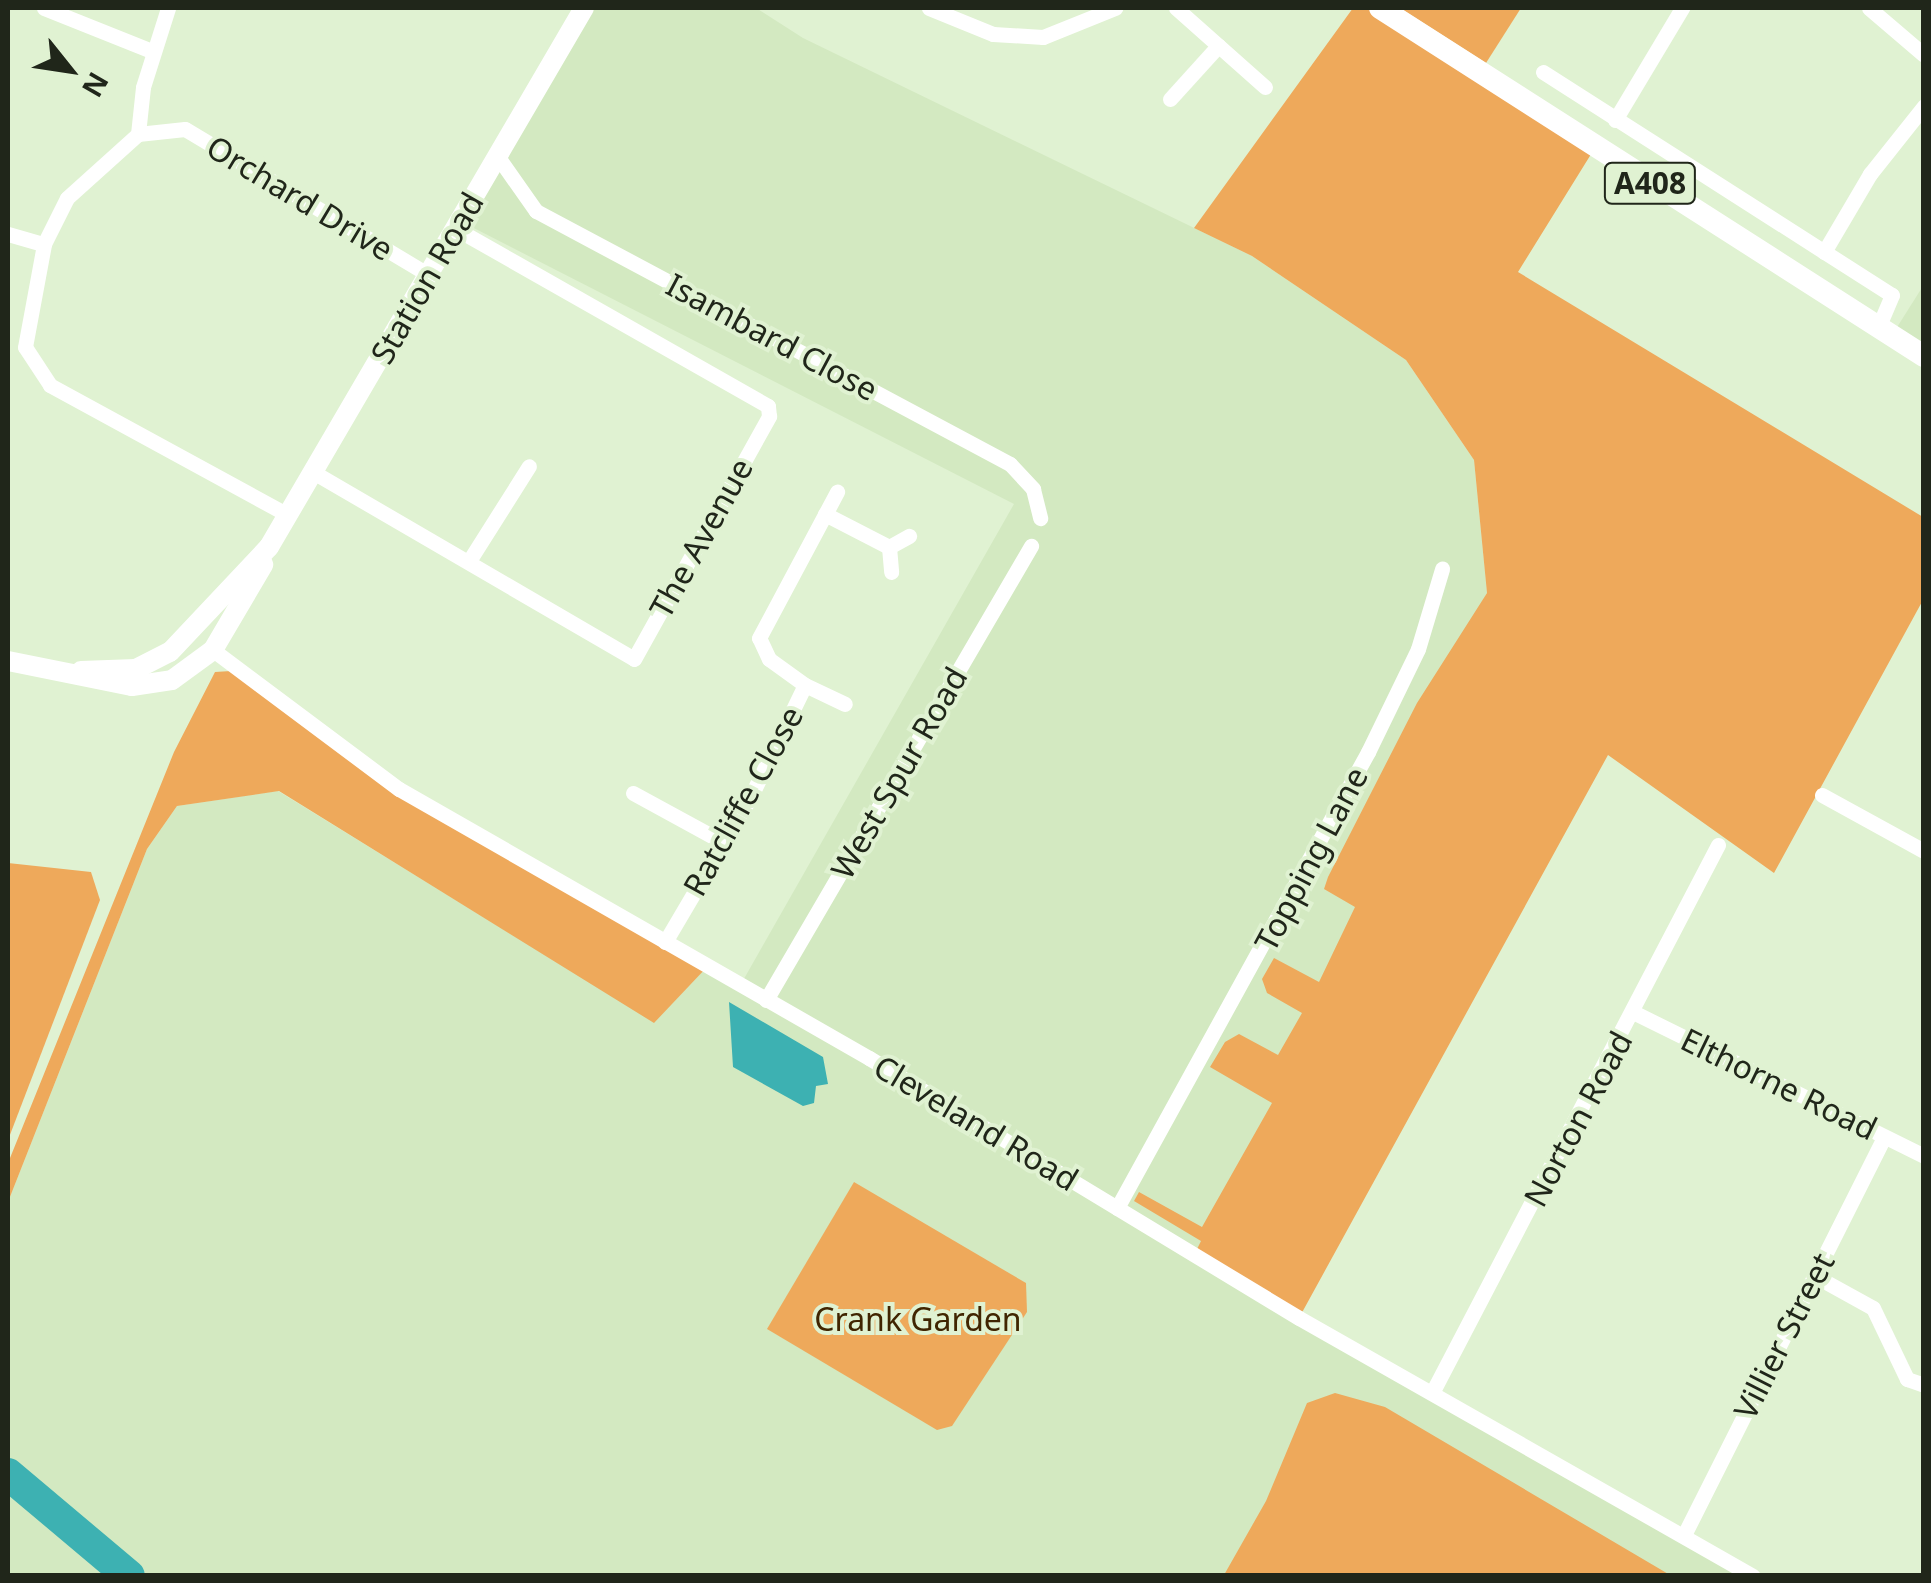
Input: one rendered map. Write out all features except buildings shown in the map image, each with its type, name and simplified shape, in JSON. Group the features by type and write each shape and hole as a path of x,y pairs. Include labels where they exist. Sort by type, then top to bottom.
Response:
{"main road":[{"name":"A408","path":"1380,8 1924,356"}],"street":[{"path":"44,8 154,52"},
{"path":"168,8 154,52 138,134 67,198 44,244 25,347 50,385 288,515"},
{"name":"Station Road","path":"213,650 269,547 584,8"},
{"path":"930,8 994,34 1042,37 1115,8"},
{"path":"1176,8 1265,87"},
{"path":"1615,120 1682,8"},
{"path":"1869,8 1924,55"},
{"path":"1170,100 1218,46"},
{"path":"1543,72 1892,296 1878,326"},
{"path":"1560,125 1577,96"},
{"path":"1824,252 1870,174 1924,106"},
{"name":"Orchard Drive","path":"138,134 185,129 429,275"},
{"name":"Isambard Close","path":"498,157 536,211 1010,464 1033,489 1040,518"},
{"name":"The Avenue","path":"314,472 634,658 769,413 762,400 456,228"},
{"path":"8,234 44,244"},
{"path":"469,561 529,466"},
{"name":"Ratcliffe Close","path":"664,942 723,842 806,685 768,659 759,638 836,492"},
{"path":"825,514 889,546"},
{"path":"889,546 910,536"},
{"path":"889,546 891,572"},
{"name":"West Spur Road","path":"766,1000 1031,546"},
{"name":"Station Road","path":"81,671 136,669 195,630 269,547"},
{"name":"Topping Lane","path":"1117,1208 1368,752 1418,649 1442,569"},
{"path":"8,661 81,671 118,683 154,684 191,672 213,650 195,630"},
{"name":"Cleveland Road","path":"213,650 399,788 1753,1576"},
{"path":"806,685 845,704"},
{"path":"633,792 723,842"},
{"path":"1822,795 1924,851"},
{"name":"Norton Road","path":"1433,1391 1635,1013 1718,844"},
{"name":"Elthorne Road","path":"1635,1013 1924,1156"},
{"name":"Villier Street","path":"1684,1535 1884,1136"},
{"path":"1814,1276 1873,1308 1907,1378 1924,1385"}],"shaded area":[{"path":"584,8 756,8 803,38 1252,256 1406,360 1474,460 1487,593 1460,641 1349,974 1194,1255 1749,1575 8,1575 8,1202 147,849 177,806 278,791 654,1022 708,966 741,984 1014,504 462,222"},
{"path":"1923,286 1923,351 1894,332"}],"green space":[{"path":"1353,8 1379,8 1593,151 1518,272 1923,517 1923,600 1774,873 1608,755 1299,1318 1194,1255 1201,1241 1134,1201 1139,1192 1202,1227 1272,1103 1210,1067 1225,1042 1239,1034 1278,1055 1302,1013 1267,993 1262,979 1274,958 1319,982 1355,907 1324,889 1328,877 1417,703 1487,593 1474,460 1406,360 1252,256 1194,228"},
{"path":"1400,8 1521,8 1486,63"},
{"path":"231,671 395,791 708,966 654,1023 279,791 177,806 147,849 8,1202 8,1163 174,752 215,672"},
{"path":"8,863 91,872 100,900 8,1140"},
{"name":"Crank Garden","path":"854,1182 1026,1283 1027,1312 952,1426 937,1430 767,1329"},
{"path":"1335,1393 1385,1407 1670,1575 1224,1575 1266,1501 1307,1403"}],"water":[{"path":"729,1002 823,1057 828,1084 816,1086 814,1103 803,1106 733,1067"}],"waterway":[{"path":"8,1474 129,1576"}]}
